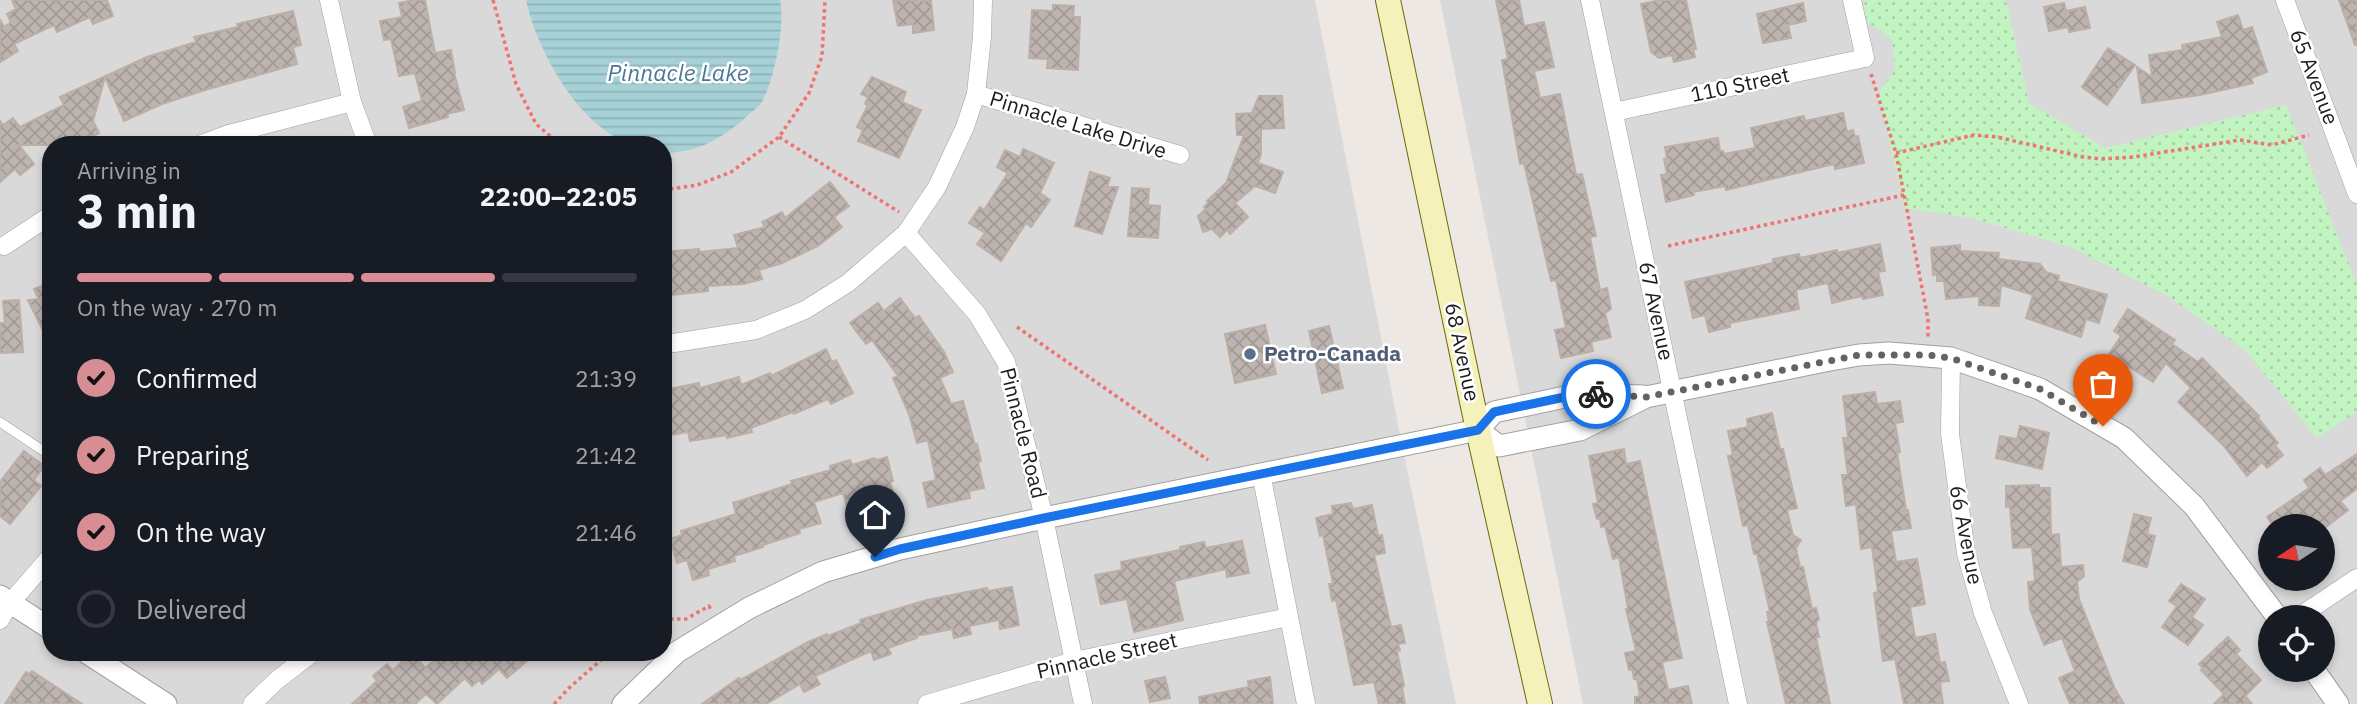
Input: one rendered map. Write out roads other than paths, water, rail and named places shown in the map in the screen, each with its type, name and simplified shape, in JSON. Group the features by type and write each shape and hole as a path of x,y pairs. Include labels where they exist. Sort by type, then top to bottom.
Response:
{"main road":[{"name":"68 Avenue","path":"1388,0 1478,430 1540,704"}],"street":[{"path":"329,0 352,102 365,136"},
{"name":"Pinnacle Lake Drive","path":"672,343 756,330 805,310 848,283 906,233 937,187 965,127 976,94 983,0"},
{"name":"67 Avenue","path":"1590,0 1738,704"},
{"name":"110 Street","path":"1614,111 1865,58 1852,0"},
{"name":"65 Avenue","path":"2285,0 2357,194"},
{"name":"Pinnacle Lake Drive","path":"976,94 1180,155"},
{"path":"224,136 352,102"},
{"path":"4,246 42,221"},
{"name":"Pinnacle Road","path":"906,233 977,314 1006,362 1044,518 1083,704"},
{"path":"1478,430 1499,446 1580,430 1646,397 1673,391 1859,355 1927,355 1951,358 2040,389 2124,438 2194,506 2268,605"},
{"name":"66 Avenue","path":"1951,358 1950,435 1966,553 1983,613 2019,704"},
{"path":"672,657 748,608 823,572 900,549 1478,430 1494,412 1579,394 1646,397"},
{"path":"1261,473 1306,704"},
{"path":"42,566 4,607 42,625"},
{"path":"2316,605 2357,578"},
{"name":"Pinnacle Street","path":"928,704 1074,661 1289,617"},
{"path":"99,661 166,704"},
{"path":"252,704 302,661"},
{"path":"623,704 668,661"},
{"path":"2322,682 2337,704"}],"lane":[{"path":"0,422 42,450"}],"water":[{"name":"Pinnacle Lake","path":"526,0 780,0 781,11 775,66 761,104 718,138 697,147 672,152 672,136 614,136 594,122 563,85 550,63"}],"place":[{"name":"Petro-Canada","path":"1250,354"}]}
